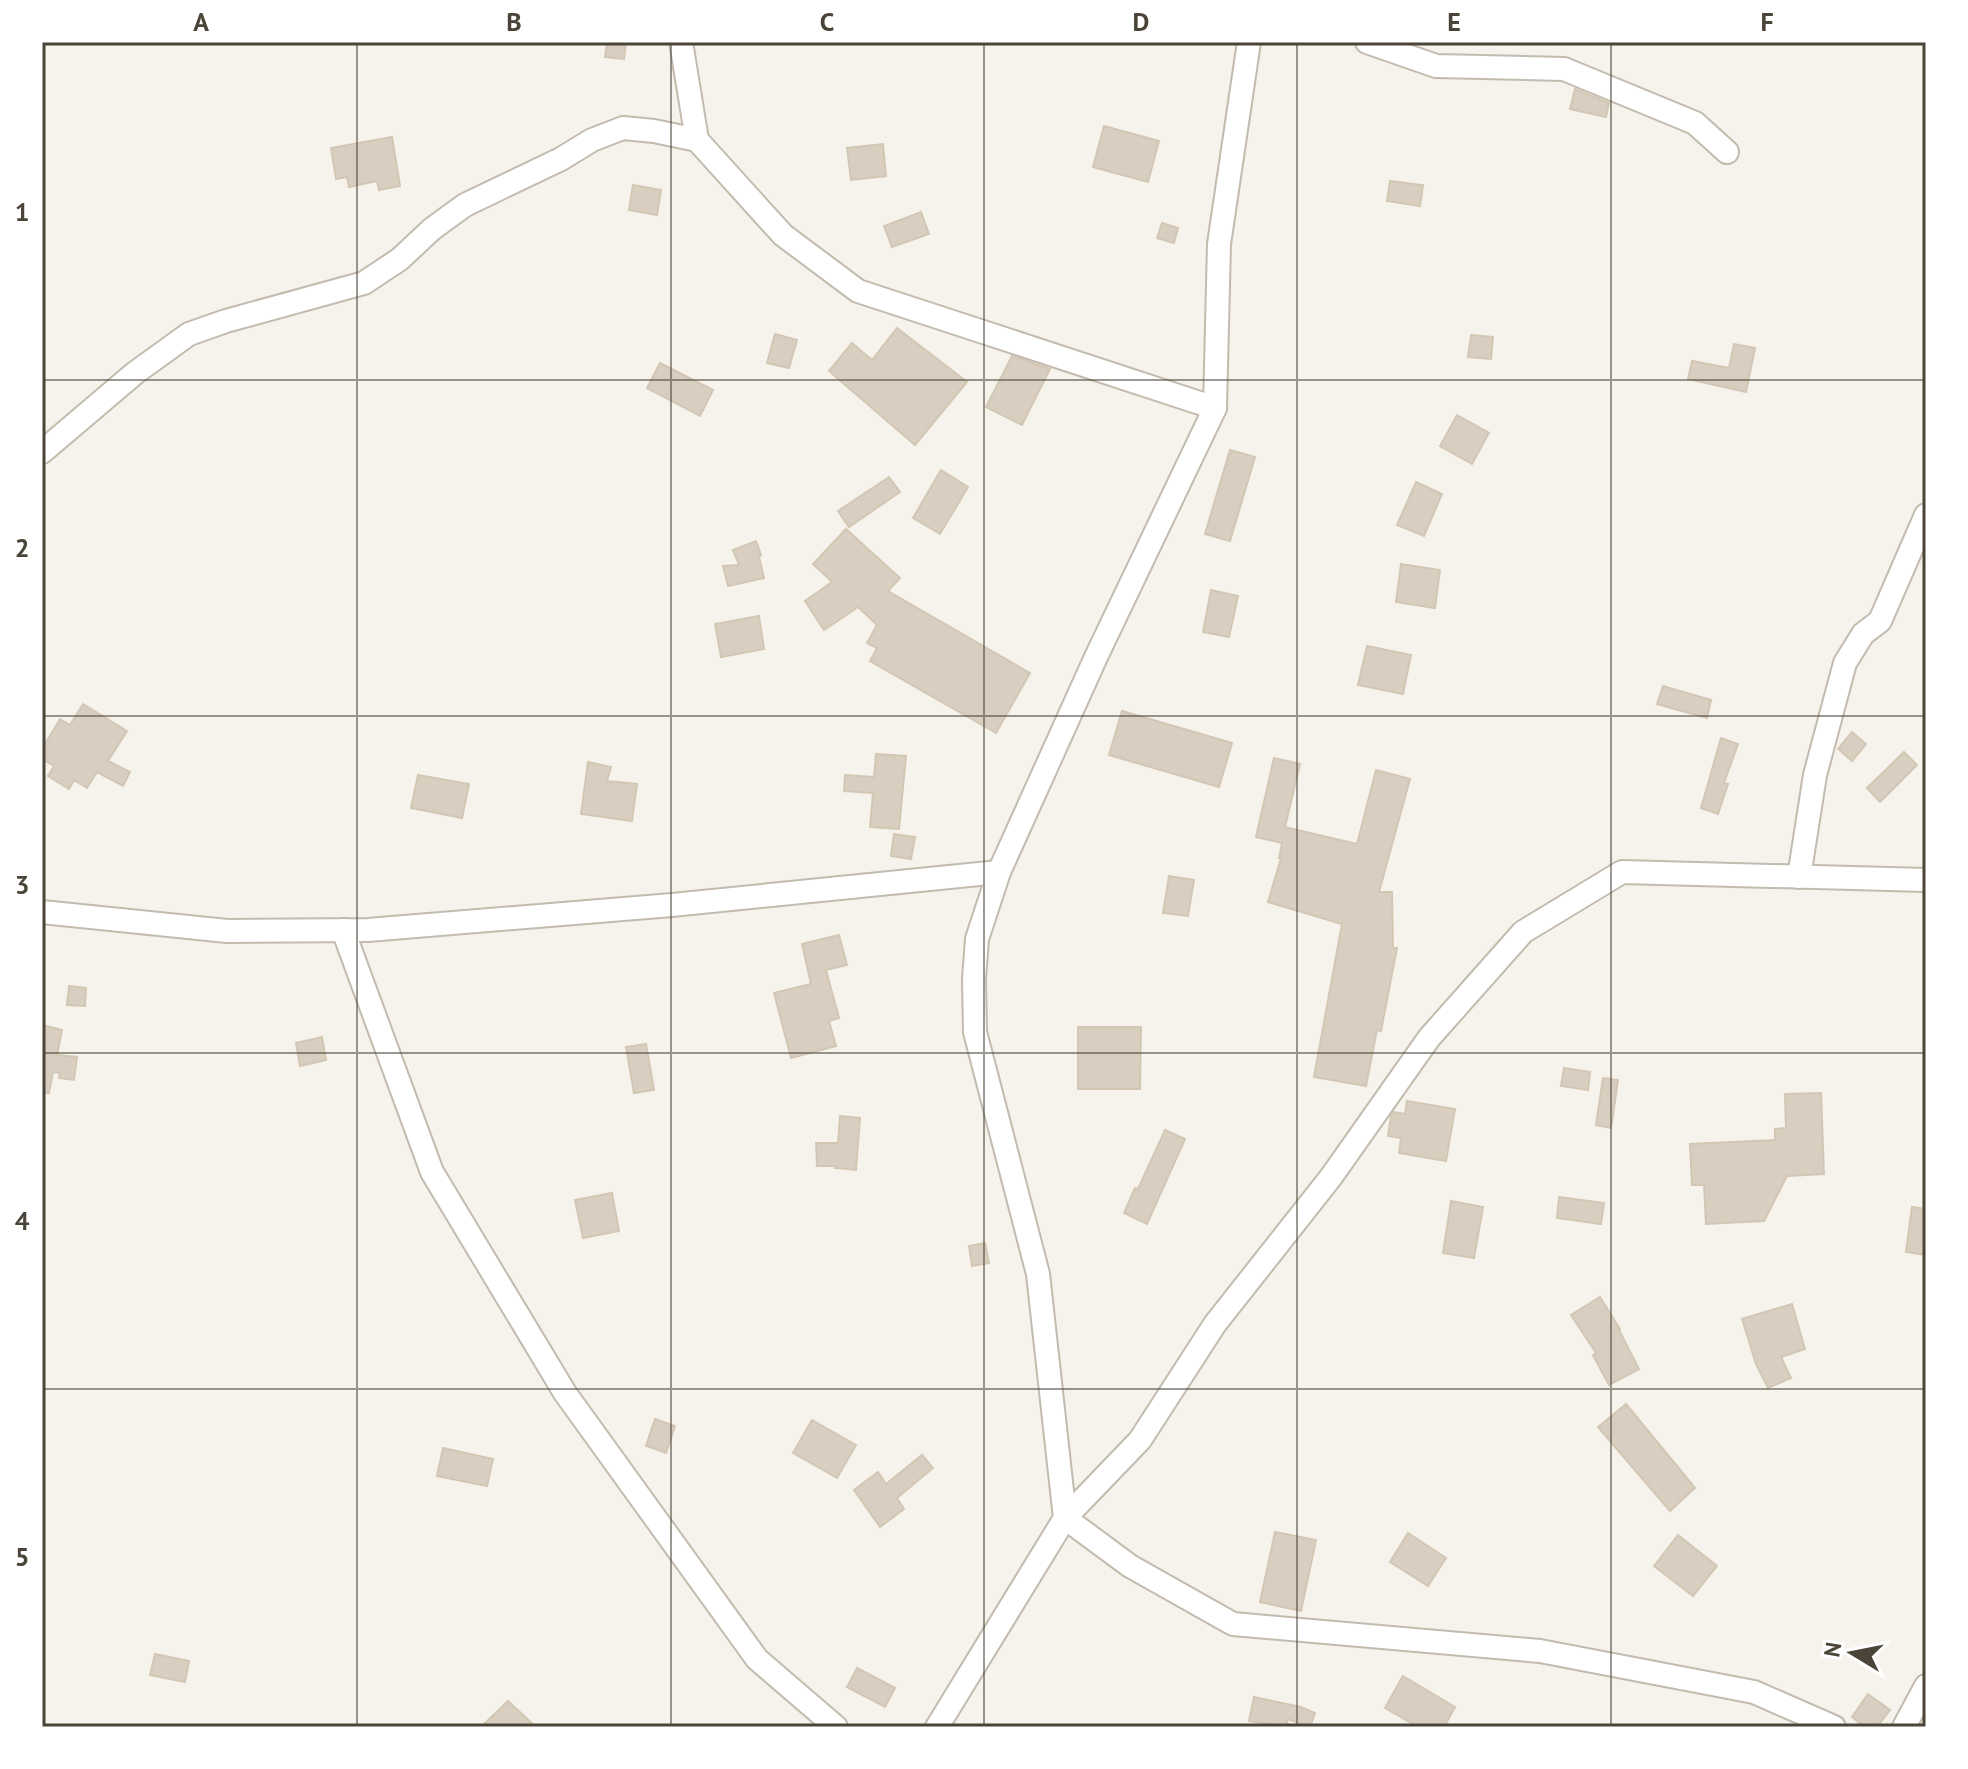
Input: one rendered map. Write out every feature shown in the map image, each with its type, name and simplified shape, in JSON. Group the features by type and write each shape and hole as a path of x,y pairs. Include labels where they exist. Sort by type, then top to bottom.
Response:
{"street":[{"path":"681,42 697,140 783,235 858,291 1215,408"},
{"path":"1249,42 1219,244 1215,408 1096,657 999,872 977,939 975,1032 1038,1274 1065,1518 1130,1566 1233,1624 1540,1651 1754,1692 1834,1727"},
{"path":"1367,42 1436,66 1564,69 1695,123 1727,152"},
{"path":"42,452 135,373 189,334 364,283 400,259 432,229 465,205 561,159 592,140 623,128 697,140"},
{"path":"1799,877 1815,775 1845,663 1863,634 1880,621 1926,515"},
{"path":"42,912 227,931 343,930 672,905 999,872"},
{"path":"937,1727 1065,1518 1140,1440 1215,1324 1331,1177 1429,1038 1523,932 1622,872 1926,880"},
{"path":"343,930 432,1172 565,1393 757,1659 836,1727"},
{"path":"1904,1727 1926,1686"}],"building":[{"path":"607,42 626,42 624,59 605,57"},
{"path":"1575,89 1609,103 1606,117 1570,109"},
{"path":"1104,126 1159,141 1148,182 1093,167"},
{"path":"392,137 400,186 379,190 377,181 349,187 347,177 336,179 331,148"},
{"path":"883,144 886,176 851,180 847,148"},
{"path":"1390,181 1423,185 1420,206 1387,201"},
{"path":"633,185 661,190 657,215 629,210"},
{"path":"921,212 929,234 892,247 884,226"},
{"path":"1162,223 1178,228 1174,243 1157,238"},
{"path":"897,328 967,382 915,445 829,371 852,343 872,360"},
{"path":"775,334 797,340 789,368 767,363"},
{"path":"1471,335 1493,337 1491,359 1468,357"},
{"path":"1734,344 1755,348 1746,392 1688,379 1692,361 1729,368"},
{"path":"1012,356 1050,369 1022,425 986,407"},
{"path":"660,363 713,390 700,416 647,388"},
{"path":"1457,415 1489,433 1472,464 1440,446"},
{"path":"1230,450 1255,457 1230,541 1205,534"},
{"path":"941,470 968,487 940,534 913,518"},
{"path":"889,477 900,492 849,527 838,511"},
{"path":"1416,482 1442,494 1424,536 1397,525"},
{"path":"846,529 900,578 888,591 1030,673 996,733 870,661 877,648 867,643 877,625 858,607 824,630 805,601 832,582 813,564"},
{"path":"756,541 764,578 728,586 723,566 739,565 733,550"},
{"path":"1401,564 1440,570 1435,608 1396,602"},
{"path":"1211,590 1238,596 1229,637 1203,632"},
{"path":"759,616 764,649 721,657 715,624"},
{"path":"1367,646 1411,655 1403,694 1358,685"},
{"path":"1663,686 1711,700 1707,718 1657,704"},
{"path":"83,704 127,731 108,761 130,772 123,786 97,772 87,788 74,780 69,789 48,776 54,766 42,759 42,749 60,719 70,725"},
{"path":"1122,711 1232,743 1219,787 1109,755"},
{"path":"1852,732 1866,744 1852,761 1838,749"},
{"path":"1721,738 1738,744 1724,783 1728,784 1718,814 1701,808"},
{"path":"1904,752 1917,765 1880,802 1867,788"},
{"path":"876,754 906,756 899,829 870,827 873,793 844,791 845,775 874,777"},
{"path":"1274,758 1300,764 1285,827 1357,844 1376,770 1410,779 1379,892 1392,892 1393,948 1397,948 1381,1031 1377,1030 1366,1086 1314,1077 1342,924 1268,902 1281,858 1282,843 1256,837"},
{"path":"588,762 611,767 607,781 637,784 632,821 581,814"},
{"path":"418,775 469,784 462,818 411,808"},
{"path":"894,834 915,837 911,859 891,856"},
{"path":"1169,876 1194,880 1188,916 1163,913"},
{"path":"839,935 847,965 826,970 839,1018 829,1021 836,1046 791,1058 774,993 811,984 802,944"},
{"path":"69,986 86,988 85,1006 67,1005"},
{"path":"42,1025 62,1030 57,1055 77,1057 74,1080 59,1078 60,1073 53,1072 49,1093 42,1092"},
{"path":"1078,1027 1141,1027 1140,1089 1078,1089"},
{"path":"322,1037 326,1060 300,1066 296,1043"},
{"path":"646,1044 654,1090 634,1093 626,1047"},
{"path":"1564,1068 1590,1072 1588,1090 1561,1086"},
{"path":"1603,1078 1618,1080 1611,1128 1596,1125"},
{"path":"1821,1093 1824,1174 1787,1176 1764,1221 1706,1224 1704,1185 1692,1185 1690,1144 1775,1140 1775,1129 1786,1128 1785,1094"},
{"path":"1407,1101 1455,1109 1446,1161 1399,1153 1401,1138 1388,1136 1391,1116 1394,1112 1405,1114"},
{"path":"840,1116 860,1118 856,1170 817,1166 816,1143 838,1143"},
{"path":"1165,1130 1185,1139 1147,1224 1124,1213"},
{"path":"612,1193 619,1231 583,1238 575,1200"},
{"path":"1559,1197 1604,1203 1601,1224 1557,1218"},
{"path":"1451,1201 1483,1207 1474,1258 1443,1253"},
{"path":"1912,1207 1926,1209 1926,1255 1906,1252"},
{"path":"985,1243 989,1263 972,1266 969,1246"},
{"path":"1600,1297 1639,1369 1609,1385 1593,1355 1596,1353 1571,1315"},
{"path":"1792,1304 1805,1349 1781,1357 1791,1378 1768,1388 1756,1364 1742,1319"},
{"path":"1626,1404 1695,1488 1670,1511 1598,1427"},
{"path":"655,1419 675,1426 666,1453 646,1446"},
{"path":"812,1420 856,1445 837,1478 793,1453"},
{"path":"443,1448 493,1459 487,1486 437,1476"},
{"path":"922,1455 933,1468 897,1498 904,1509 880,1527 854,1490 878,1472 886,1484"},
{"path":"1275,1532 1316,1540 1301,1611 1260,1602"},
{"path":"1408,1533 1446,1558 1428,1586 1390,1562"},
{"path":"1678,1535 1717,1566 1693,1596 1654,1566"},
{"path":"155,1654 189,1661 185,1682 150,1675"},
{"path":"857,1668 895,1688 885,1707 847,1687"},
{"path":"1403,1676 1455,1707 1444,1727 1418,1727 1385,1708"},
{"path":"1868,1694 1890,1710 1877,1727 1865,1727 1852,1717"},
{"path":"1254,1697 1315,1713 1310,1727 1288,1719 1286,1727 1249,1721"},
{"path":"508,1701 536,1727 481,1727"}]}
